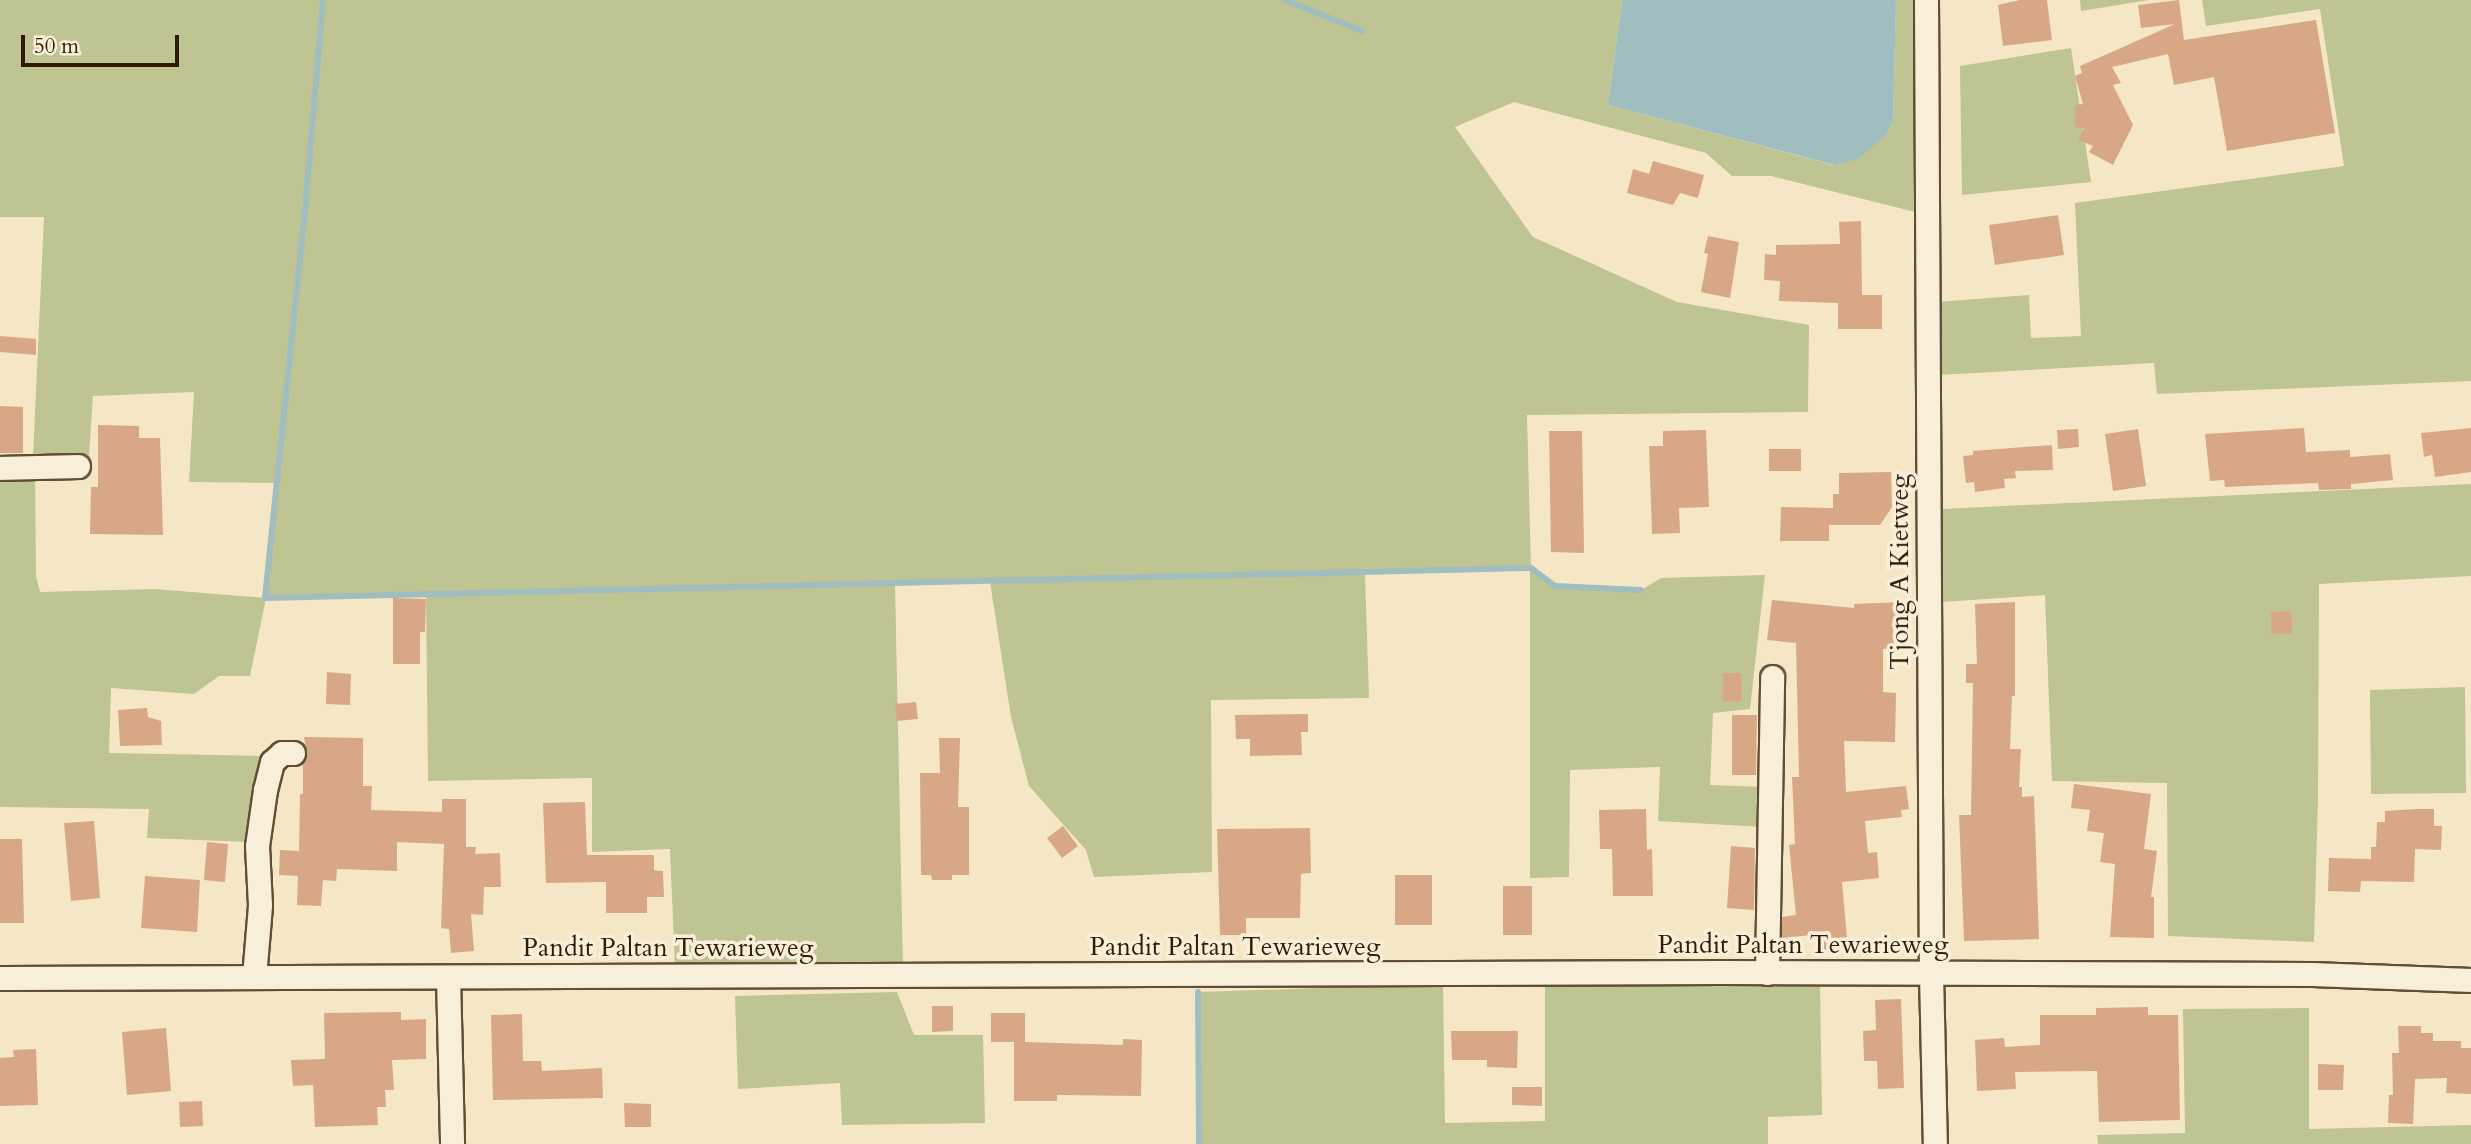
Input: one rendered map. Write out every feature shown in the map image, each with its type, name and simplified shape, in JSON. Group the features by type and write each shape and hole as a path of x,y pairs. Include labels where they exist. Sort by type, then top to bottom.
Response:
{"street":[{"name":"Tjong A Kietweg","path":"1926,0 1931,973 1935,1144"},
{"path":"0,468 78,466"},
{"path":"1767,973 1772,677"},
{"path":"254,977 260,905 257,846 265,790 272,762 282,753 293,753"},
{"name":"Pandit Paltan Tewarieweg","path":"0,978 1931,973 2312,974 2471,980"},
{"path":"448,977 453,1144"}],"green space":[{"path":"0,0 1622,0 1608,105 1834,165 1885,136 1893,122 1896,0 1914,0 1915,212 1771,176 1732,176 1706,153 1514,102 1455,127 1533,237 1677,302 1809,325 1808,412 1527,415 1531,568 1544,580 1555,586 1641,590 1661,578 1765,575 1750,709 1713,713 1710,785 1761,787 1762,827 1658,821 1660,767 1570,770 1569,877 1530,878 1530,568 1365,574 1369,698 1211,700 1212,872 1094,877 1086,850 1029,786 1011,717 990,582 895,584 903,968 675,968 670,849 592,852 592,778 428,781 426,594 266,598 250,676 219,676 194,694 111,688 109,753 263,756 250,842 147,838 149,809 0,807 0,476 35,475 36,576 40,592 155,589 265,598 278,483 189,482 194,392 93,396 89,455 33,456 44,217 0,217"},
{"path":"2080,0 2149,0 2081,11"},
{"path":"2202,0 2471,0 2471,381 2157,394 2154,363 1937,375 1936,302 2029,295 2031,338 2081,336 2075,203 2344,166 2320,9 2206,26"},
{"path":"2071,48 2091,182 1962,195 1960,66"},
{"path":"2471,484 2471,576 2319,584 2314,942 2168,936 2167,783 2052,781 2045,595 1942,602 1941,509"},
{"path":"2465,687 2466,793 2371,794 2370,690"},
{"path":"1820,982 1822,1115 1768,1117 1768,1144 1199,1144 1198,992 1443,984 1445,1123 1545,1121 1545,987"},
{"path":"897,992 914,1035 983,1035 985,1123 842,1125 840,1083 738,1089 735,996"},
{"path":"2309,1008 2309,1129 2471,1125 2471,1144 2098,1144 2097,1135 2185,1133 2183,1009"}],"water":[{"path":"1622,0 1896,0 1893,122 1885,136 1858,159 1835,165 1608,105"}],"building":[{"path":"2020,0 2047,0 2052,40 2003,46 1998,5"},
{"path":"2179,0 2184,40 2316,20 2335,133 2227,151 2214,77 2174,85 2168,54 2112,67 2121,83 2113,85 2133,125 2113,165 2089,152 2093,146 2078,140 2084,128 2075,127 2075,105 2083,104 2075,76 2082,73 2080,66 2175,24 2141,28 2138,5"},
{"path":"1653,161 1704,175 1698,198 1680,193 1673,205 1627,193 1633,169 1649,174"},
{"path":"2058,215 2064,255 1995,265 1989,225"},
{"path":"1861,221 1862,295 1882,295 1882,329 1838,329 1838,303 1779,301 1780,281 1764,280 1765,254 1776,255 1776,245 1840,244 1839,222"},
{"path":"1708,236 1739,242 1730,298 1701,292 1708,254 1704,253"},
{"path":"0,336 36,339 36,355 0,352"},
{"path":"0,406 23,407 23,453 0,453"},
{"path":"98,425 139,426 139,438 160,438 163,535 90,534 91,487 98,487"},
{"path":"2304,428 2306,452 2350,450 2350,457 2390,454 2393,480 2351,484 2351,489 2319,490 2318,483 2225,487 2224,480 2210,481 2205,434"},
{"path":"2471,428 2471,472 2435,477 2432,455 2424,457 2421,433"},
{"path":"2078,429 2079,447 2058,449 2057,430"},
{"path":"2138,429 2146,486 2113,491 2105,434"},
{"path":"1706,430 1709,507 1679,508 1680,533 1652,534 1649,446 1663,446 1663,431"},
{"path":"1549,431 1582,431 1584,553 1551,552"},
{"path":"2052,445 2053,470 2015,471 2016,478 2004,479 2005,488 1975,492 1974,482 1966,483 1963,456 1973,455 1973,451"},
{"path":"1769,449 1801,449 1801,471 1769,471"},
{"path":"1891,472 1892,507 1880,525 1829,525 1829,541 1780,541 1781,507 1833,508 1833,494 1839,494 1839,473"},
{"path":"393,598 426,599 425,632 420,632 420,664 393,664"},
{"path":"1772,600 1854,608 1854,604 1903,602 1903,625 1893,625 1894,648 1883,649 1883,692 1896,693 1895,742 1844,741 1846,792 1906,786 1909,809 1901,810 1902,817 1865,821 1868,853 1877,852 1879,878 1842,882 1848,950 1823,952 1822,934 1782,938 1782,917 1796,915 1789,845 1795,844 1792,777 1799,777 1796,643 1767,640"},
{"path":"2015,602 2015,696 2012,696 2010,749 2021,749 2019,787 2022,787 2022,797 2034,796 2039,939 1964,941 1959,815 1971,815 1973,683 1966,683 1966,664 1977,664 1975,604"},
{"path":"2291,611 2292,633 2271,634 2271,612"},
{"path":"327,672 351,674 350,705 326,704"},
{"path":"1723,673 1741,673 1742,701 1723,702"},
{"path":"916,702 918,719 897,721 895,704"},
{"path":"147,708 148,717 161,721 162,745 120,746 118,710"},
{"path":"1308,714 1308,732 1301,732 1302,755 1250,756 1250,739 1236,739 1235,715"},
{"path":"1732,715 1757,715 1756,775 1732,775"},
{"path":"304,737 363,738 363,786 372,786 371,810 442,812 442,799 466,799 466,847 476,847 475,854 500,853 501,887 484,887 483,915 471,914 474,951 451,953 449,929 441,928 444,844 397,842 397,871 337,869 336,881 323,880 321,906 297,905 298,876 279,875 280,850 299,851 300,794 303,794 303,762 307,754"},
{"path":"939,738 960,738 958,807 969,807 969,875 952,875 952,880 932,880 931,875 921,875 920,773 940,773"},
{"path":"2074,784 2151,794 2144,849 2157,851 2151,897 2154,897 2154,938 2110,937 2115,864 2100,862 2104,833 2087,831 2090,810 2071,808"},
{"path":"585,802 587,855 654,855 654,870 663,871 664,897 647,897 647,913 606,913 606,882 546,883 543,803"},
{"path":"1646,809 1647,850 1652,849 1653,896 1613,896 1612,849 1600,849 1599,810"},
{"path":"2434,809 2434,826 2442,826 2441,850 2415,849 2414,882 2361,881 2360,892 2328,891 2329,858 2371,859 2371,847 2376,847 2377,822 2385,822 2385,811"},
{"path":"94,821 100,898 71,901 64,823"},
{"path":"1063,826 1078,846 1062,858 1047,838"},
{"path":"1310,828 1311,873 1301,874 1300,918 1246,918 1246,935 1220,935 1217,829"},
{"path":"0,839 22,839 24,923 0,923"},
{"path":"207,842 228,844 225,882 204,880"},
{"path":"1731,846 1755,848 1754,910 1727,908"},
{"path":"1395,875 1432,875 1432,925 1395,925"},
{"path":"145,876 200,880 197,932 141,928"},
{"path":"1503,886 1532,886 1532,935 1503,935"},
{"path":"1901,999 1904,1088 1878,1089 1877,1061 1864,1061 1863,1031 1876,1030 1875,1000"},
{"path":"932,1006 953,1006 953,1031 932,1032"},
{"path":"2148,1007 2148,1015 2178,1015 2180,1120 2099,1122 2097,1071 2015,1072 2016,1089 1977,1091 1975,1040 2004,1038 2005,1047 2040,1045 2040,1015 2096,1015 2096,1008"},
{"path":"401,1012 401,1020 426,1019 426,1059 392,1060 394,1090 385,1090 386,1107 377,1107 378,1125 315,1127 313,1085 293,1086 291,1060 325,1059 324,1013"},
{"path":"991,1013 1025,1013 1025,1042 1123,1045 1123,1039 1142,1040 1141,1096 1057,1095 1057,1101 1014,1101 1014,1042 991,1042"},
{"path":"522,1014 523,1061 541,1061 542,1071 602,1068 603,1098 493,1100 491,1015"},
{"path":"2398,1026 2421,1026 2421,1033 2433,1033 2433,1041 2461,1041 2461,1048 2471,1048 2471,1094 2446,1093 2447,1078 2415,1079 2413,1124 2388,1123 2389,1095 2393,1095 2392,1053 2399,1053"},
{"path":"166,1028 171,1091 127,1095 122,1032"},
{"path":"1451,1031 1518,1031 1517,1068 1487,1067 1487,1060 1452,1060"},
{"path":"36,1049 38,1105 0,1106 0,1058 14,1057 13,1050"},
{"path":"2318,1064 2344,1065 2343,1090 2318,1090"},
{"path":"1512,1087 1542,1087 1542,1106 1512,1105"},
{"path":"202,1101 203,1126 180,1127 179,1102"},
{"path":"624,1103 651,1104 651,1127 625,1127"}],"waterway":[{"path":"323,0 304,220 265,598 1531,568 1555,586 1641,590"},
{"path":"1285,0 1362,31"},
{"path":"1198,992 1199,1144"}]}
